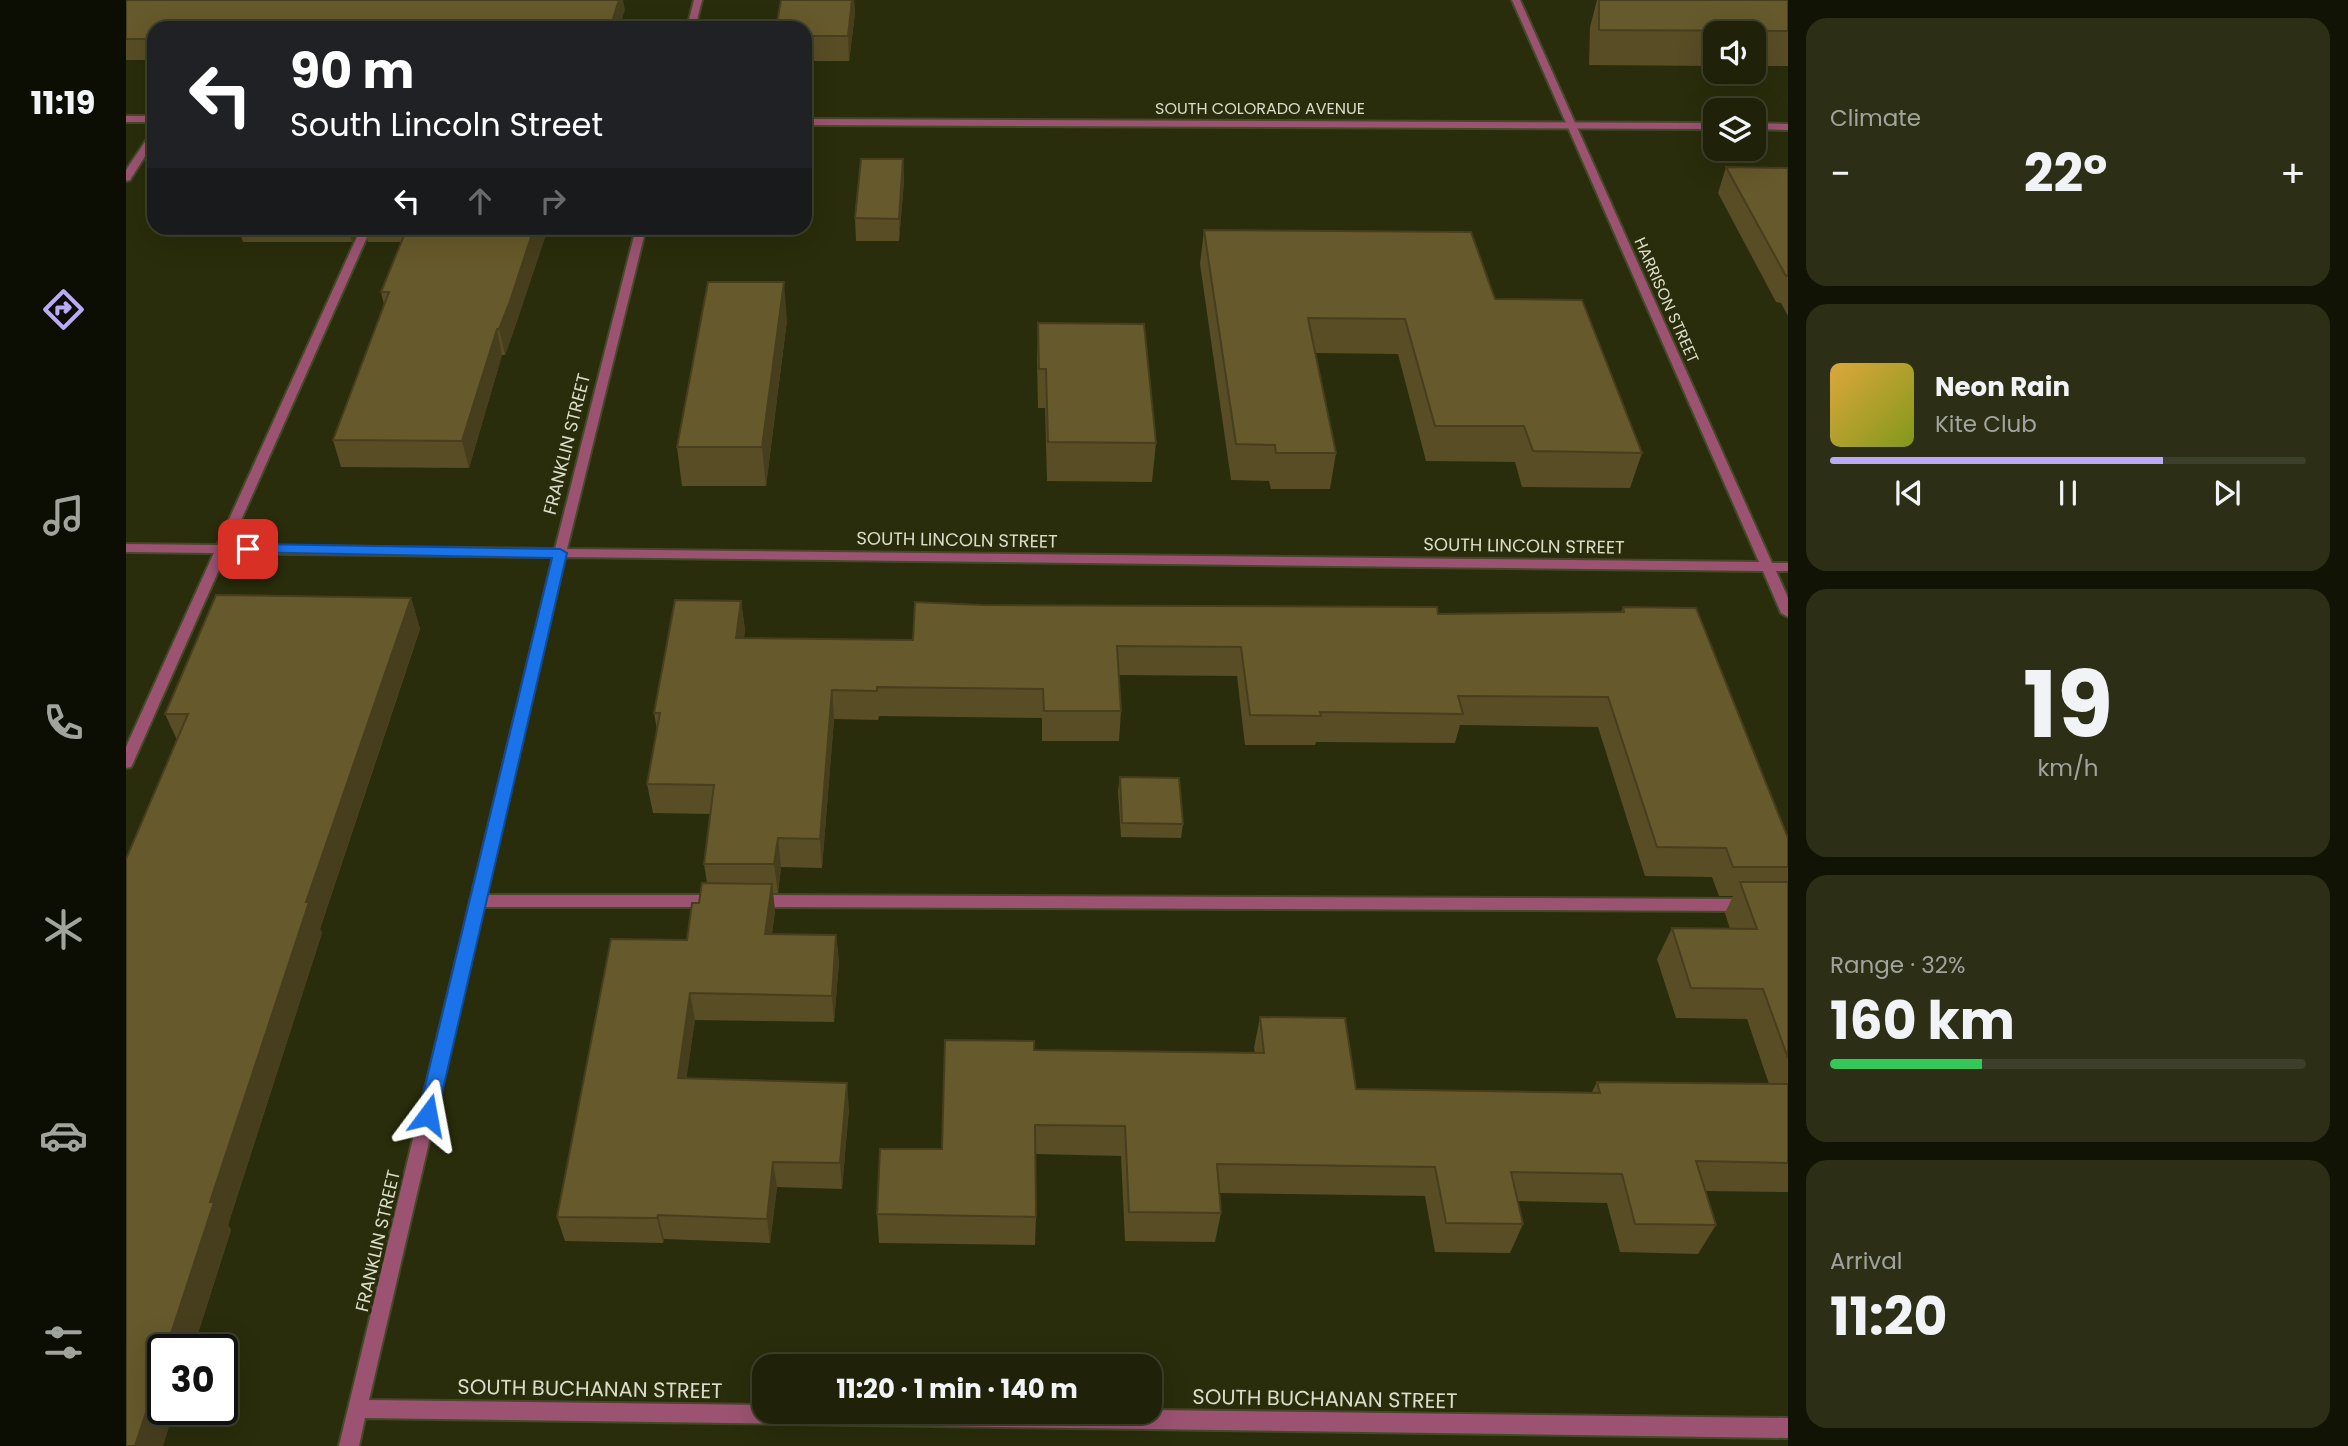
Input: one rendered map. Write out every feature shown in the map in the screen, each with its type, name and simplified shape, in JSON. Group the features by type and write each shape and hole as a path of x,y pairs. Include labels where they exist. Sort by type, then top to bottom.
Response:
{"street":[{"path":"693,21 698,0"},
{"name":"HARRISON STREET","path":"1516,0 1788,612"},
{"path":"126,119 147,119"},
{"name":"SOUTH COLORADO AVENUE","path":"812,122 1703,126"},
{"path":"1766,127 1788,127"},
{"path":"126,178 147,146"},
{"path":"126,763 363,235"},
{"name":"FRANKLIN STREET","path":"349,1446 560,553 639,235"},
{"name":"SOUTH LINCOLN STREET","path":"126,548 1788,567"},
{"path":"478,901 1760,905"},
{"name":"SOUTH BUCHANAN STREET","path":"358,1409 1788,1428"}],"building":[{"path":"126,0 619,0 612,21 147,21 147,39 126,39"},
{"path":"781,0 852,0 848,36 812,36 812,21 777,21"},
{"path":"1599,0 1788,0 1788,31 1766,31 1766,21 1703,21 1703,31 1599,30"},
{"path":"861,159 903,159 899,219 855,218"},
{"path":"1726,167 1787,168 1788,276 1786,276"},
{"path":"1204,230 1471,232 1495,299 1582,300 1642,453 1533,451 1524,426 1435,426 1405,319 1308,318 1336,453 1276,453 1275,445 1236,444"},
{"path":"404,235 532,235 510,301 497,329 462,441 333,440 389,292 381,292"},
{"path":"708,282 784,282 762,447 677,447"},
{"path":"1038,323 1144,324 1156,443 1048,442 1046,369 1039,369"},
{"path":"216,595 411,598 306,902 309,902 210,1202 214,1202 171,1334 147,1334 147,1409 135,1446 126,1446 126,859 188,714 165,714"},
{"path":"675,600 741,601 736,638 913,640 915,602 981,605 1437,607 1438,614 1624,612 1623,607 1696,608 1788,838 1788,867 1733,867 1726,848 1657,847 1608,697 1458,696 1463,714 1320,712 1321,716 1250,715 1241,647 1117,646 1121,711 1044,711 1043,689 877,687 877,691 832,690 820,839 778,838 774,864 704,864 714,785 647,784 660,713 654,713"},
{"path":"1120,777 1179,778 1183,824 1122,823"},
{"path":"1740,882 1788,882 1788,1058 1763,989 1691,988 1672,928 1757,929"},
{"path":"702,883 772,884 765,934 836,935 832,996 690,993 678,1078 847,1083 840,1163 773,1162 767,1219 658,1215 657,1218 557,1217 611,939 687,940 692,903 699,903"},
{"path":"1260,1017 1345,1018 1356,1089 1600,1093 1597,1082 1788,1084 1788,1163 1696,1161 1716,1225 1635,1224 1622,1174 1511,1172 1523,1224 1446,1223 1435,1167 1217,1164 1221,1213 1129,1212 1125,1126 1035,1125 1036,1217 877,1214 880,1149 942,1149 945,1040 1034,1041 1034,1050 1264,1053"}],"route":[{"path":"248,549 560,553 428,1115"}]}
